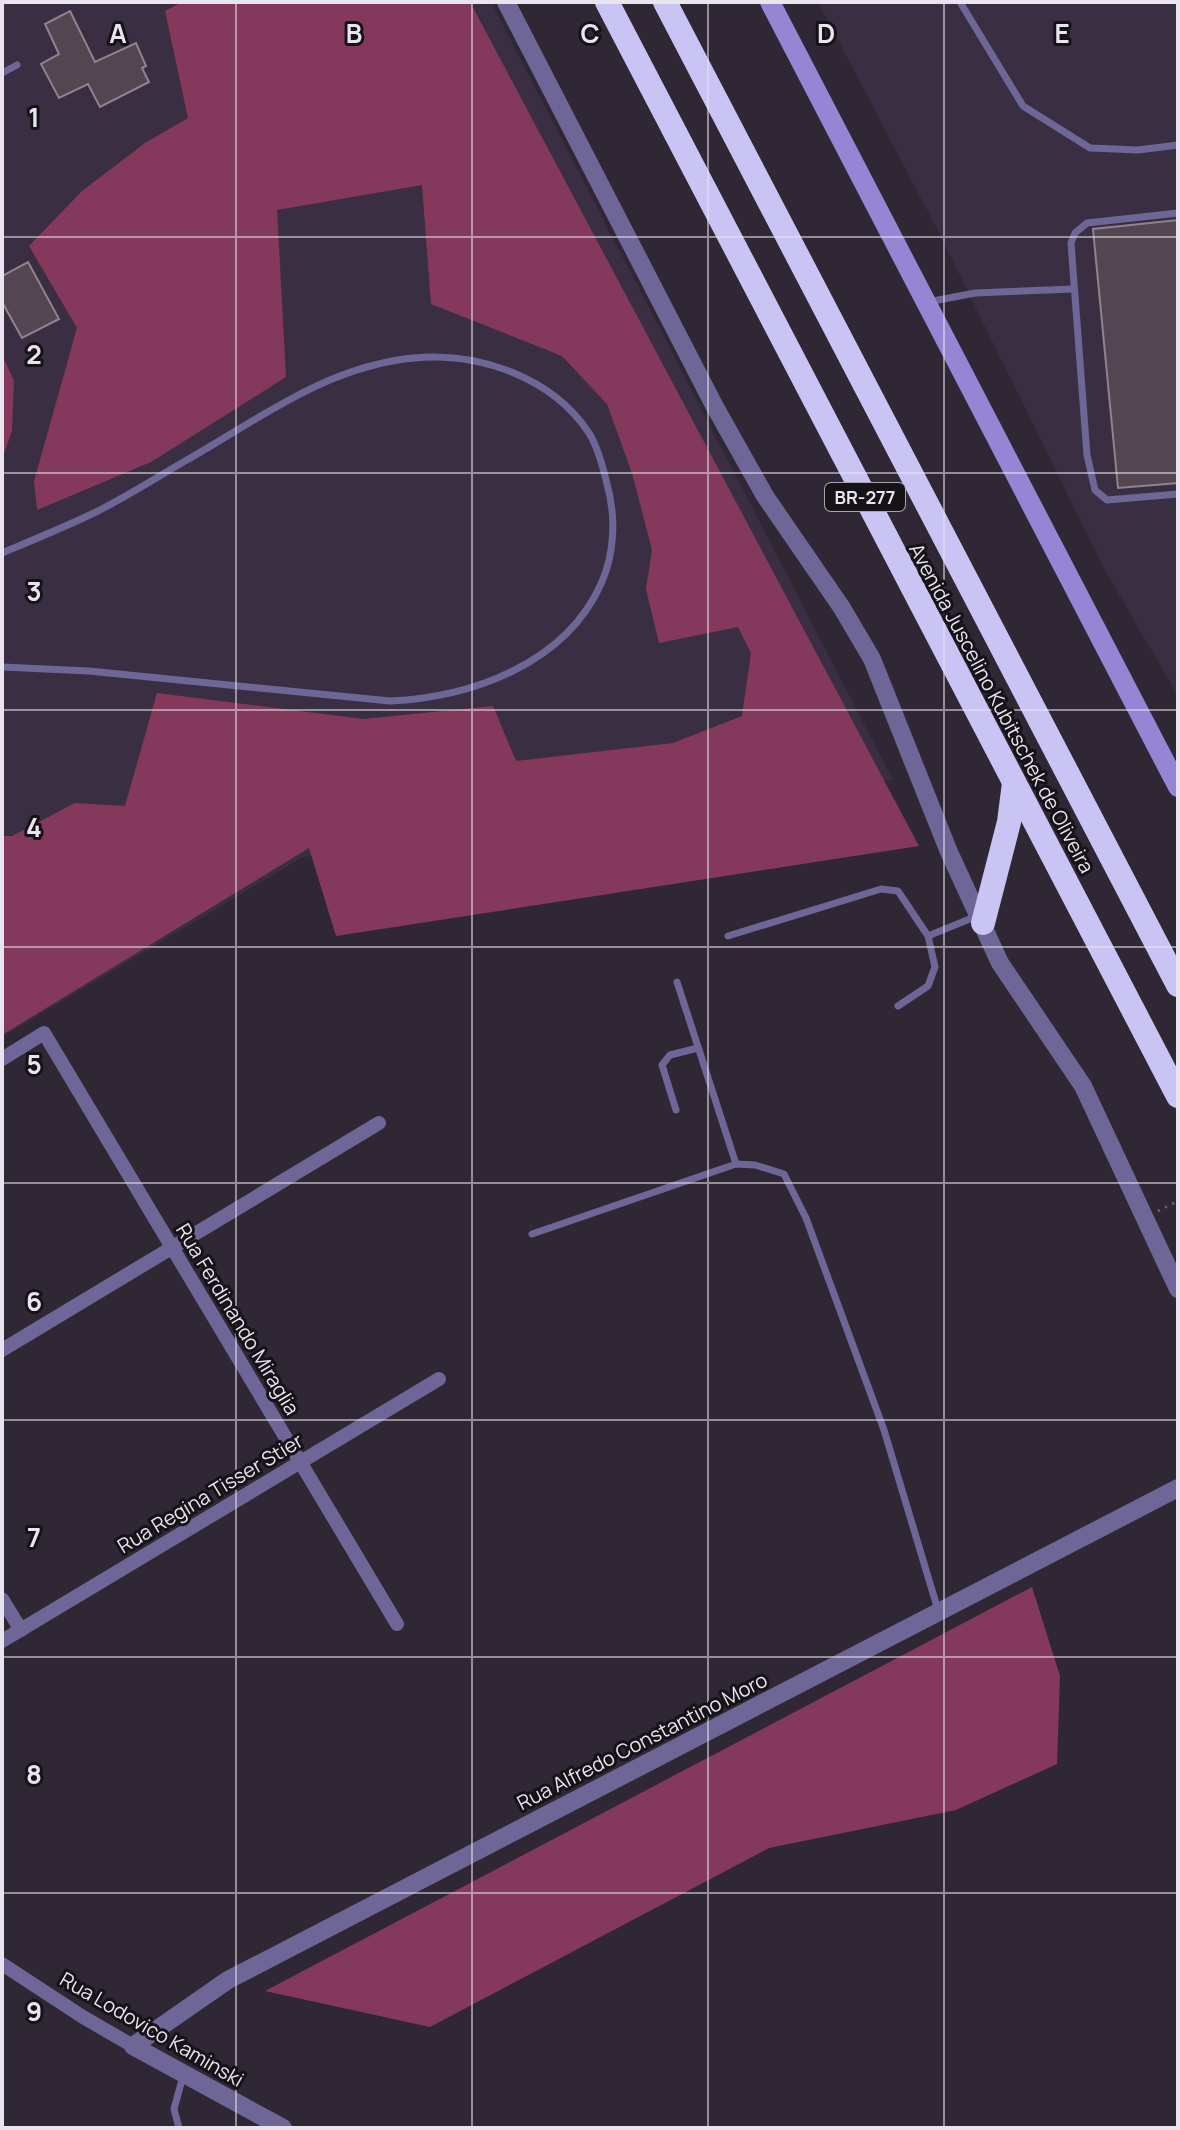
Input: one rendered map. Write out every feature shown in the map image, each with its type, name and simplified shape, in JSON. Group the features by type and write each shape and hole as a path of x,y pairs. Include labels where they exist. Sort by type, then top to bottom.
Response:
{"highway":[{"name":"Avenida Juscelino Kubitschek de Oliveira","path":"607,2 1178,1096"},
{"name":"Avenida Juscelino Kubitschek de Oliveira","path":"665,2 1178,985"},
{"path":"981,919 1009,822 1014,783"}],"main road":[{"path":"770,2 1178,787"}],"street":[{"path":"506,2 740,453 765,496 857,630 872,659 949,852 1000,963 1083,1086 1178,1289"},
{"name":"Rua Ferdinando Miraglia","path":"2,1059 44,1033 397,1624"},
{"path":"2,1350 379,1123"},
{"name":"Rua Regina Tisser Stier","path":"2,1641 439,1379"},
{"name":"Rua Alfredo Constantino Moro","path":"133,2046 228,1980 1178,1488"},
{"path":"2,1599 21,1630"},
{"name":"Rua Lodovico Kaminski","path":"2,1964 83,2017 283,2128"}],"lane":[{"path":"960,2 1023,106 1090,148 1138,150 1178,145"},
{"path":"2,73 17,65"},
{"path":"1178,213 1087,223 1075,233 1071,243 1087,455 1095,490 1107,500 1178,494"},
{"path":"926,302 975,293 1073,289"},
{"path":"2,553 97,512 284,401 348,371 415,358 476,361 528,379 569,408 590,435 613,505 613,545 601,584 579,620 552,646 509,673 464,690 428,699 390,701 89,671 2,667"},
{"path":"728,936 881,889 898,891 928,936 935,967 928,986 898,1006"},
{"path":"928,936 981,919"},
{"path":"677,982 736,1164"},
{"path":"676,1110 662,1065 670,1055 698,1048"},
{"path":"532,1234 736,1164 755,1165 784,1174 806,1218 884,1430 939,1612"},
{"path":"179,2128 174,2109 183,2074"}],"shaded area":[{"path":"2,2 491,2 893,780 303,857 2,1037"},
{"path":"182,2 470,2 919,846 336,936 309,848 2,1035 2,836 12,836 75,803 125,806 157,693 363,719 493,706 516,761 673,743 742,716 751,653 738,627 659,643 646,589 652,550 632,473 607,404 562,356 431,304 422,185 277,210 286,377 151,462 37,510 34,481 77,328 29,246 82,191 145,143 188,118 165,11"},
{"path":"818,2 1178,2 1178,696 1106,572 935,225"},
{"path":"2,355 14,381 12,431 2,459"},
{"path":"1032,1587 1060,1676 1057,1764 956,1810 769,1848 430,2027 265,1991"}],"building":[{"path":"70,11 95,62 136,43 149,82 100,107 88,84 59,98 41,64 59,54 45,24"},
{"path":"1178,220 1178,483 1118,488 1093,229"},
{"path":"28,262 59,319 22,338 2,302 2,276"}]}
